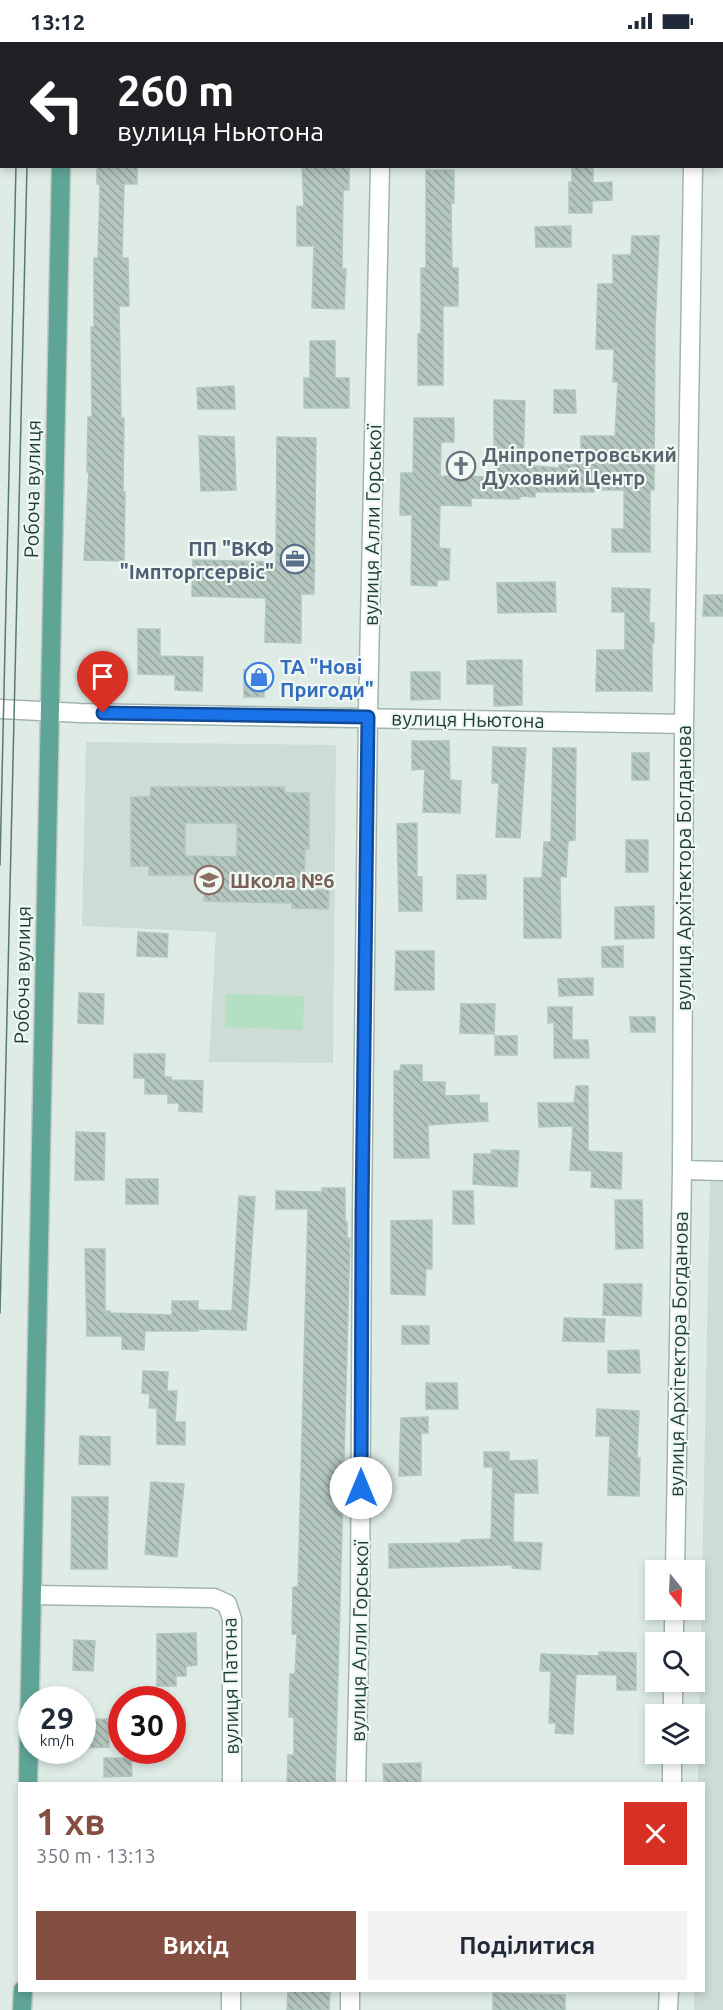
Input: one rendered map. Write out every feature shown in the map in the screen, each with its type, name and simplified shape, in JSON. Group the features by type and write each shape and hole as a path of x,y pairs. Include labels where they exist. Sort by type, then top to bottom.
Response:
{"main road":[{"name":"Робоча вулиця","path":"28,1782 61,168"},
{"path":"22,2010 23,1992"}],"street":[{"name":"вулиця Алли Горської","path":"356,1782 361,1591 362,1214 368,717 380,168"},
{"name":"вулиця Архітектора Богданова","path":"675,1560 684,724 693,168"},
{"name":"вулиця Ньютона","path":"0,709 50,712 684,724"},
{"path":"681,1170 723,1171"},
{"name":"вулиця Патона","path":"33,1595 214,1598 227,1605 232,1619 232,1782"},
{"path":"672,1764 672,1782"},
{"path":"231,1992 231,2010"},
{"path":"350,1992 350,2010"},
{"path":"668,2010 669,1992"}],"shaded area":[{"name":"Школа №6","path":"86,742 336,745 333,1063 209,1062 216,932 82,926"},
{"path":"710,1181 723,1182 723,2010 694,2010 694,1992 705,1992 705,1782 698,1782 698,1764 705,1764 705,1704 700,1704 700,1692 705,1692 705,1632 701,1632 701,1620 705,1620 705,1560 702,1560"}],"green space":[{"path":"226,994 304,996 303,1030 225,1027"}],"building":[{"path":"97,168 137,168 137,184 124,184 122,258 128,258 129,306 119,306 121,418 124,418 124,561 84,560 89,472 87,472 88,417 92,417 91,327 94,327 94,258 98,258 100,184 97,184"},
{"path":"302,168 349,168 349,190 343,190 342,269 346,269 344,309 312,308 314,246 297,246 297,206 304,207"},
{"path":"572,168 593,168 593,183 612,182 612,200 592,201 592,213 569,213 569,182 572,182"},
{"path":"426,170 454,170 454,203 451,203 452,268 458,268 458,306 443,306 443,385 418,385 421,268 426,268"},
{"path":"571,226 571,247 536,247 535,227"},
{"path":"632,236 659,236 655,328 654,490 650,490 650,552 612,552 612,529 624,529 624,490 535,492 535,497 520,496 520,499 471,498 471,506 440,505 439,548 450,549 449,580 437,580 437,586 411,585 412,515 400,515 401,473 413,473 414,418 454,418 454,442 441,442 440,476 494,477 494,400 525,401 523,465 559,468 559,464 581,464 581,436 615,436 618,382 613,382 614,349 596,349 598,284 613,284 613,255 631,255"},
{"path":"310,341 335,341 335,378 349,378 349,408 304,408 304,378 310,378"},
{"path":"234,386 235,409 198,409 197,388"},
{"path":"554,390 575,390 576,413 554,413"},
{"path":"199,436 234,437 236,490 201,491"},
{"path":"277,437 316,438 314,594 301,594 301,643 265,642 266,598 192,596 193,560 276,562"},
{"path":"555,582 556,612 498,613 497,583"},
{"path":"612,588 650,589 649,623 654,623 652,691 596,691 597,650 625,650 625,612 612,612"},
{"path":"704,595 723,595 723,616 703,616"},
{"path":"138,629 160,629 160,656 203,657 202,691 175,690 175,675 138,674"},
{"path":"522,660 522,705 494,706 494,684 467,684 467,661"},
{"path":"244,670 264,670 264,697 244,697"},
{"path":"411,672 440,672 440,699 411,700"},
{"path":"412,741 449,741 450,780 461,781 460,813 423,812 425,769 412,770"},
{"path":"493,747 526,748 520,838 496,837 499,783 492,783"},
{"path":"553,748 576,748 575,840 568,841 566,877 560,876 561,938 524,938 524,878 542,878 544,842 551,842"},
{"path":"632,753 649,753 649,780 632,780"},
{"path":"151,787 284,787 285,793 309,793 309,849 305,849 304,890 329,890 328,909 292,908 292,903 204,901 205,875 149,875 149,866 131,866 131,797 150,797","holes":["185,823 237,823 237,857 185,856"]},
{"path":"417,823 417,877 422,877 422,911 399,911 397,824"},
{"path":"626,840 648,840 648,872 626,872"},
{"path":"457,875 486,875 486,899 457,899"},
{"path":"654,906 654,938 615,939 615,907"},
{"path":"138,932 168,934 167,957 137,956"},
{"path":"623,946 623,967 602,967 602,947"},
{"path":"396,951 434,951 434,990 395,990"},
{"path":"593,978 593,995 559,996 558,979"},
{"path":"79,993 104,994 103,1024 78,1023"},
{"path":"461,1004 495,1004 494,1034 460,1033"},
{"path":"548,1007 572,1007 572,1040 588,1040 589,1058 554,1058 554,1022 548,1023"},
{"path":"630,1017 655,1017 655,1032 631,1032"},
{"path":"495,1036 517,1036 517,1055 495,1055"},
{"path":"134,1054 165,1054 164,1077 171,1077 171,1080 203,1081 202,1112 179,1111 179,1103 168,1103 168,1094 145,1094 145,1078 134,1078"},
{"path":"401,1065 422,1065 422,1082 445,1082 445,1096 479,1095 479,1103 487,1103 488,1121 428,1125 429,1158 394,1158 394,1071 400,1071"},
{"path":"576,1086 588,1086 588,1151 622,1153 621,1189 591,1187 592,1171 570,1170 573,1126 539,1127 538,1103 574,1103"},
{"path":"76,1132 105,1133 104,1180 75,1180"},
{"path":"492,1150 519,1151 517,1187 473,1184 474,1154 491,1154"},
{"path":"126,1179 158,1179 158,1204 126,1204"},
{"path":"322,1188 345,1188 345,1222 347,1222 347,1238 350,1238 335,1782 287,1782 288,1755 294,1755 294,1717 289,1717 290,1674 295,1674 297,1634 292,1634 293,1587 298,1587 308,1209 276,1209 276,1191 322,1192"},
{"path":"453,1191 473,1191 474,1224 453,1224"},
{"path":"239,1196 255,1197 246,1330 145,1331 144,1350 122,1349 122,1336 87,1336 85,1249 105,1249 105,1311 172,1315 172,1301 198,1301 198,1310 232,1311"},
{"path":"615,1200 642,1200 643,1248 616,1249"},
{"path":"432,1220 432,1269 426,1269 425,1295 391,1294 391,1221"},
{"path":"604,1284 642,1284 641,1316 603,1315"},
{"path":"564,1318 605,1319 604,1342 563,1341"},
{"path":"402,1326 429,1326 429,1344 402,1344"},
{"path":"639,1350 640,1373 608,1373 608,1351"},
{"path":"143,1371 168,1372 167,1391 177,1391 175,1422 185,1422 185,1445 157,1444 157,1408 149,1408 150,1394 142,1393"},
{"path":"426,1383 457,1383 458,1409 426,1409"},
{"path":"597,1409 639,1411 637,1458 640,1458 639,1496 608,1495 610,1436 596,1436"},
{"path":"428,1417 428,1433 421,1433 421,1475 399,1476 401,1418"},
{"path":"80,1436 110,1437 110,1465 79,1464"},
{"path":"484,1452 509,1452 509,1461 537,1460 538,1493 514,1493 513,1542 542,1543 540,1570 512,1568 513,1565 389,1568 389,1544 461,1543 461,1540 491,1539 493,1467 484,1467"},
{"path":"151,1482 184,1484 177,1557 145,1554"},
{"path":"72,1497 108,1497 107,1569 71,1569"},
{"path":"196,1633 197,1665 186,1666 186,1676 176,1676 176,1686 157,1686 157,1634"},
{"path":"74,1640 95,1641 93,1671 73,1670"},
{"path":"599,1652 636,1653 636,1690 617,1690 617,1675 576,1674 573,1734 555,1733 556,1723 549,1723 551,1671 540,1671 541,1654 599,1656"},
{"path":"96,1719 108,1719 108,1747 96,1747"},
{"path":"104,1758 108,1758 108,1764 131,1764 132,1776 104,1777"},
{"path":"421,1763 421,1782 384,1782 383,1764"},
{"path":"288,1992 330,1992 329,2010 287,2010"},
{"path":"493,1993 565,1995 565,2010 493,2010"}],"tram line":[{"path":"0,865 16,168"},
{"path":"0,1313 27,168"}],"place":[{"name":"Дніпропетровський Духовний Центр","path":"461,466"},
{"name":"ПП \"ВКФ \"Імпторгсервіс\"","path":"295,559"},
{"name":"ТА \"Нові Пригоди\"","path":"259,677"},
{"name":"Школа №6","path":"209,880"}],"route":[{"path":"103,713 368,717 361,1488"}]}
